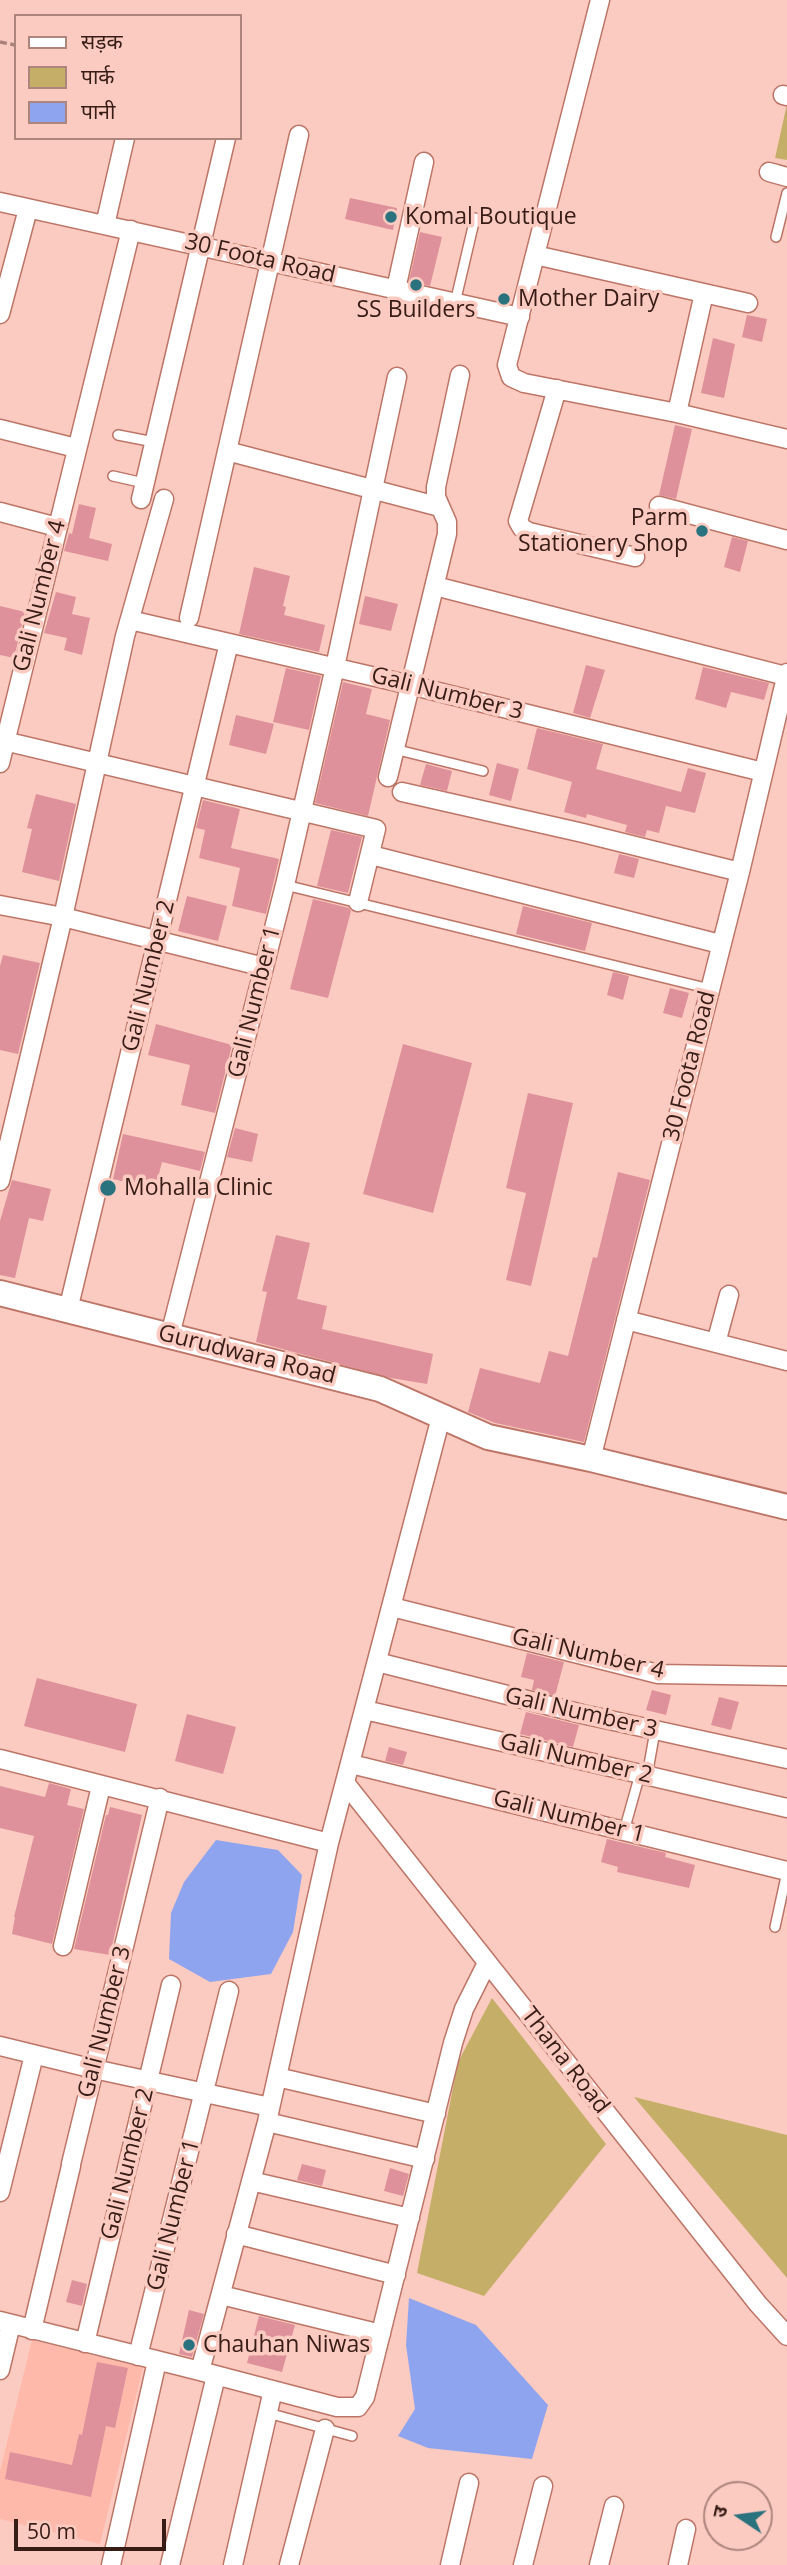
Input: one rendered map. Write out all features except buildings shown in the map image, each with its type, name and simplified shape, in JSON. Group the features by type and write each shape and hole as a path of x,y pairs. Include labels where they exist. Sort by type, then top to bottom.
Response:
{"street":[{"path":"600,0 507,365 511,377 787,439"},
{"path":"189,618 299,135"},
{"path":"105,225 125,140"},
{"path":"142,491 225,140"},
{"path":"396,289 424,162"},
{"path":"769,172 787,177"},
{"name":"30 Foota Road","path":"0,202 520,317"},
{"path":"0,314 28,209"},
{"name":"Gali Number 4","path":"0,763 3,741 131,230"},
{"path":"535,255 748,303"},
{"path":"677,413 704,293"},
{"path":"388,777 435,586 447,522 436,497 436,486 460,375"},
{"name":"Gali Number 1","path":"170,1335 285,885 397,377"},
{"path":"557,389 518,521 528,532 635,556"},
{"path":"0,429 76,448"},
{"path":"227,451 440,507"},
{"path":"0,1181 63,917 127,628 164,499"},
{"path":"659,506 787,540"},
{"path":"0,512 57,527"},
{"path":"435,586 787,675"},
{"name":"Gali Number 3","path":"127,628 229,643 763,772"},
{"name":"Gali Number 2","path":"68,1310 229,643"},
{"name":"30 Foota Road","path":"591,1459 740,872 787,675"},
{"path":"3,741 376,829 358,902"},
{"path":"402,792 740,872"},
{"path":"371,855 720,944"},
{"path":"0,905 63,917 264,967"},
{"name":"Gurudwara Road","path":"0,1293 380,1389 488,1437 787,1507"},
{"path":"716,1343 729,1295"},
{"path":"626,1320 787,1361"},
{"path":"170,2565 208,2373 220,2295 268,2115 329,1843 441,1417"},
{"name":"Gali Number 4","path":"391,1607 658,1674 787,1676"},
{"name":"Gali Number 3","path":"377,1662 655,1731 787,1759"},
{"name":"Gali Number 2","path":"365,1710 787,1808"},
{"path":"0,1759 329,1843"},
{"name":"Gali Number 1","path":"351,1764 787,1871"},
{"name":"Thana Road","path":"346,1784 758,2304 787,2336"},
{"path":"63,1946 101,1786"},
{"name":"Gali Number 3","path":"32,2330 160,1798"},
{"path":"0,2370 6,2322 337,2407 358,2407 365,2397 464,2009 487,1963"},
{"name":"Gali Number 2","path":"85,2343 171,1985"},
{"name":"Gali Number 1","path":"138,2356 229,1992"},
{"path":"0,2046 204,2093 268,2115 425,2159"},
{"path":"0,2192 34,2054"},
{"path":"277,2077 436,2114"},
{"path":"251,2181 410,2218"},
{"path":"236,2234 396,2275"},
{"path":"220,2295 381,2334"},
{"path":"110,2565 157,2361"},
{"path":"233,2565 273,2390"},
{"path":"289,2565 325,2429"},
{"path":"450,2565 469,2483"},
{"path":"523,2565 543,2486"},
{"path":"599,2565 614,2506"},
{"path":"678,2565 686,2529"}],"lane":[{"path":"776,237 787,193"},
{"path":"455,303 475,218"},
{"path":"118,435 154,442"},
{"path":"113,476 142,491"},
{"path":"394,749 483,771"},
{"path":"285,885 710,989"},
{"path":"624,1831 655,1731"},
{"path":"775,1927 787,1871"},
{"path":"268,2413 352,2436"}],"shaded area":[{"path":"32,2340 143,2368 100,2544 0,2519 0,2471"}],"green space":[{"path":"787,104 787,160 775,158"},
{"path":"492,1998 606,2144 484,2296 417,2273 458,2062"},
{"path":"634,2097 787,2135 787,2278"}],"water":[{"path":"216,1840 278,1850 302,1875 293,1932 271,1974 210,1982 169,1959 171,1913 184,1882"},
{"path":"409,2298 476,2325 548,2405 532,2459 428,2448 398,2436 415,2409 406,2345"}],"place":[{"name":"Komal Boutique","path":"391,217"},
{"name":"SS Builders","path":"416,285"},
{"name":"Mother Dairy","path":"504,299"},
{"name":"Parm Stationery Shop","path":"702,531"},
{"name":"Mohalla Clinic","path":"108,1188"},
{"name":"Chauhan Niwas","path":"189,2345"}]}
